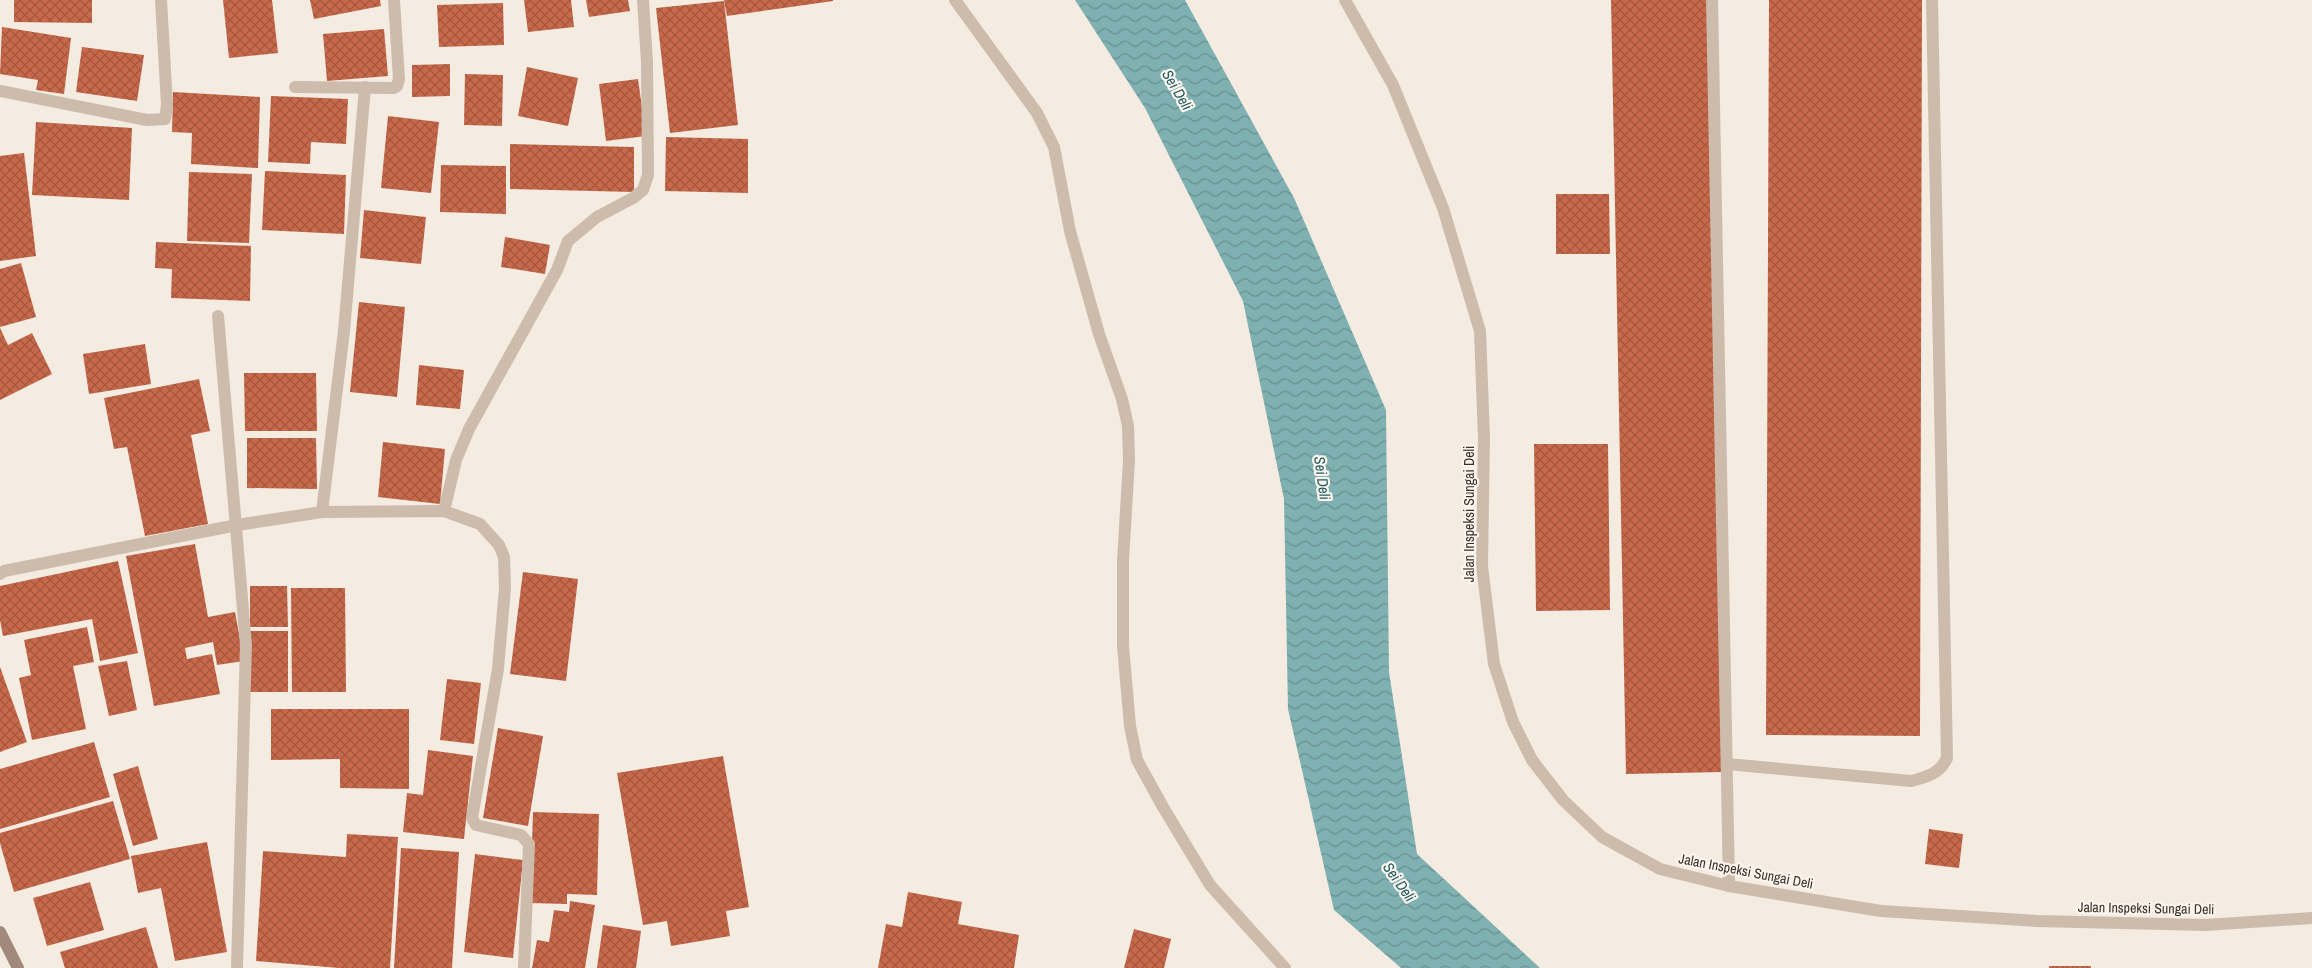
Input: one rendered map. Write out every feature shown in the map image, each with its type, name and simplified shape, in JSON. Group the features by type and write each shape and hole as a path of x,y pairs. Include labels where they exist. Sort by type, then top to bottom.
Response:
{"main road":[{"path":"0,932 18,968"}],"street":[{"path":"0,91 147,120 165,119 167,105 162,0"},
{"path":"296,87 394,88 399,83 394,0"},
{"path":"444,511 456,460 468,429 557,270 568,241 597,217 634,198 646,183 648,175 647,90 643,0"},
{"path":"955,0 1037,113 1054,146 1070,231 1099,334 1122,399 1128,426 1129,460 1123,561 1123,646 1130,726 1137,760 1210,885 1285,968"},
{"name":"Jalan Inspeksi Sungai Deli","path":"1346,0 1393,84 1444,208 1480,331 1484,438 1482,566 1494,664 1513,722 1532,760 1563,800 1602,837 1660,869 1729,886 1881,911 2037,922 2206,925 2312,918"},
{"path":"1712,0 1729,886"},
{"path":"1727,764 1911,781 1933,775 1947,758 1932,0"},
{"path":"322,512 344,331 365,87"},
{"path":"218,316 246,645 237,968"},
{"path":"0,574 4,571 237,525 322,512 444,511 480,524 495,539 504,557 504,617 498,669 472,818 476,825 521,835 529,844 524,968"}],"water":[{"name":"Sei Deli","path":"1075,0 1185,0 1294,198 1386,410 1389,672 1417,854 1540,968 1401,968 1334,910 1288,709 1284,499 1243,301 1145,108"}],"building":[{"path":"14,0 92,0 92,23 14,22"},
{"path":"223,0 272,0 278,53 229,58"},
{"path":"310,0 380,0 381,6 314,19"},
{"path":"524,0 571,0 574,27 528,32"},
{"path":"586,0 628,0 630,11 589,17"},
{"path":"724,0 833,0 833,1 727,16"},
{"path":"1611,0 1708,0 1722,772 1626,774"},
{"path":"1769,0 1922,0 1920,736 1766,735"},
{"path":"724,1 738,125 670,133 656,8"},
{"path":"503,3 504,45 439,47 437,5"},
{"path":"2,27 71,38 64,94 36,90 38,80 0,74"},
{"path":"384,29 388,76 327,81 323,34"},
{"path":"82,47 144,55 137,101 76,92"},
{"path":"450,64 450,96 412,97 412,65"},
{"path":"527,67 578,78 568,126 518,116"},
{"path":"465,74 503,75 502,126 464,125"},
{"path":"638,79 646,136 606,141 599,84"},
{"path":"173,92 260,97 258,168 191,164 192,133 172,132"},
{"path":"271,96 348,99 346,144 311,142 310,164 268,162"},
{"path":"388,116 439,122 431,193 381,188"},
{"path":"36,122 132,128 129,200 32,195"},
{"path":"666,137 748,139 748,193 665,191"},
{"path":"510,144 634,147 634,192 510,189"},
{"path":"24,153 36,256 0,261 0,156"},
{"path":"441,165 506,166 506,214 440,212"},
{"path":"265,171 346,175 344,234 262,230"},
{"path":"189,172 252,174 249,243 187,241"},
{"path":"1556,194 1609,194 1610,254 1556,254"},
{"path":"364,210 426,217 421,264 360,258"},
{"path":"505,237 550,245 545,274 501,267"},
{"path":"156,242 251,246 250,301 171,298 172,269 155,268"},
{"path":"21,263 36,317 0,327 0,269"},
{"path":"359,302 405,307 397,397 350,392"},
{"path":"0,328 8,345 32,333 52,374 0,400"},
{"path":"145,344 151,384 89,394 83,354"},
{"path":"419,365 464,370 460,409 416,405"},
{"path":"244,373 316,373 317,431 245,431"},
{"path":"199,379 210,431 191,435 208,524 145,536 127,447 114,449 104,398"},
{"path":"247,438 316,438 317,489 247,488"},
{"path":"383,442 445,449 440,504 378,497"},
{"path":"1534,444 1608,444 1610,610 1536,611"},
{"path":"195,544 208,617 235,612 244,661 217,665 213,642 185,648 187,659 212,654 220,694 154,706 126,556"},
{"path":"118,561 138,653 100,661 92,619 3,636 0,620 0,586"},
{"path":"523,572 578,579 566,681 510,674"},
{"path":"250,586 287,586 288,627 250,627"},
{"path":"291,588 345,588 346,692 292,692"},
{"path":"87,627 94,662 73,666 86,729 32,740 19,678 31,675 24,640"},
{"path":"249,631 288,631 288,692 249,692"},
{"path":"127,661 137,710 109,716 98,666"},
{"path":"0,667 27,742 0,752"},
{"path":"447,679 481,683 474,744 440,740"},
{"path":"271,709 409,709 409,789 340,788 340,759 271,760"},
{"path":"498,728 543,736 528,826 483,818"},
{"path":"94,742 110,797 0,829 0,769"},
{"path":"428,750 473,756 464,839 403,832 407,793 423,795"},
{"path":"723,756 749,907 726,911 730,936 671,946 667,921 643,925 617,773"},
{"path":"138,766 158,839 133,846 113,774"},
{"path":"113,801 130,859 14,892 0,843 0,833"},
{"path":"533,812 599,814 597,895 567,894 567,904 530,903"},
{"path":"1929,829 1963,834 1959,868 1925,864"},
{"path":"347,834 398,837 390,968 339,968 256,961 263,851 346,857"},
{"path":"207,842 227,952 175,961 161,888 138,893 131,856"},
{"path":"401,848 459,852 452,968 394,968"},
{"path":"475,854 523,860 513,958 464,952"},
{"path":"90,882 104,930 47,946 33,898"},
{"path":"908,892 962,902 958,924 1019,935 1014,968 878,968 886,924 902,927"},
{"path":"570,901 595,905 585,968 532,968 537,940 549,942 554,910 569,912"},
{"path":"603,925 641,931 636,968 597,968"},
{"path":"146,927 158,968 65,968 60,952"},
{"path":"1134,929 1171,939 1164,968 1124,968"},
{"path":"2049,966 2091,966 2091,968 2049,968"}]}
